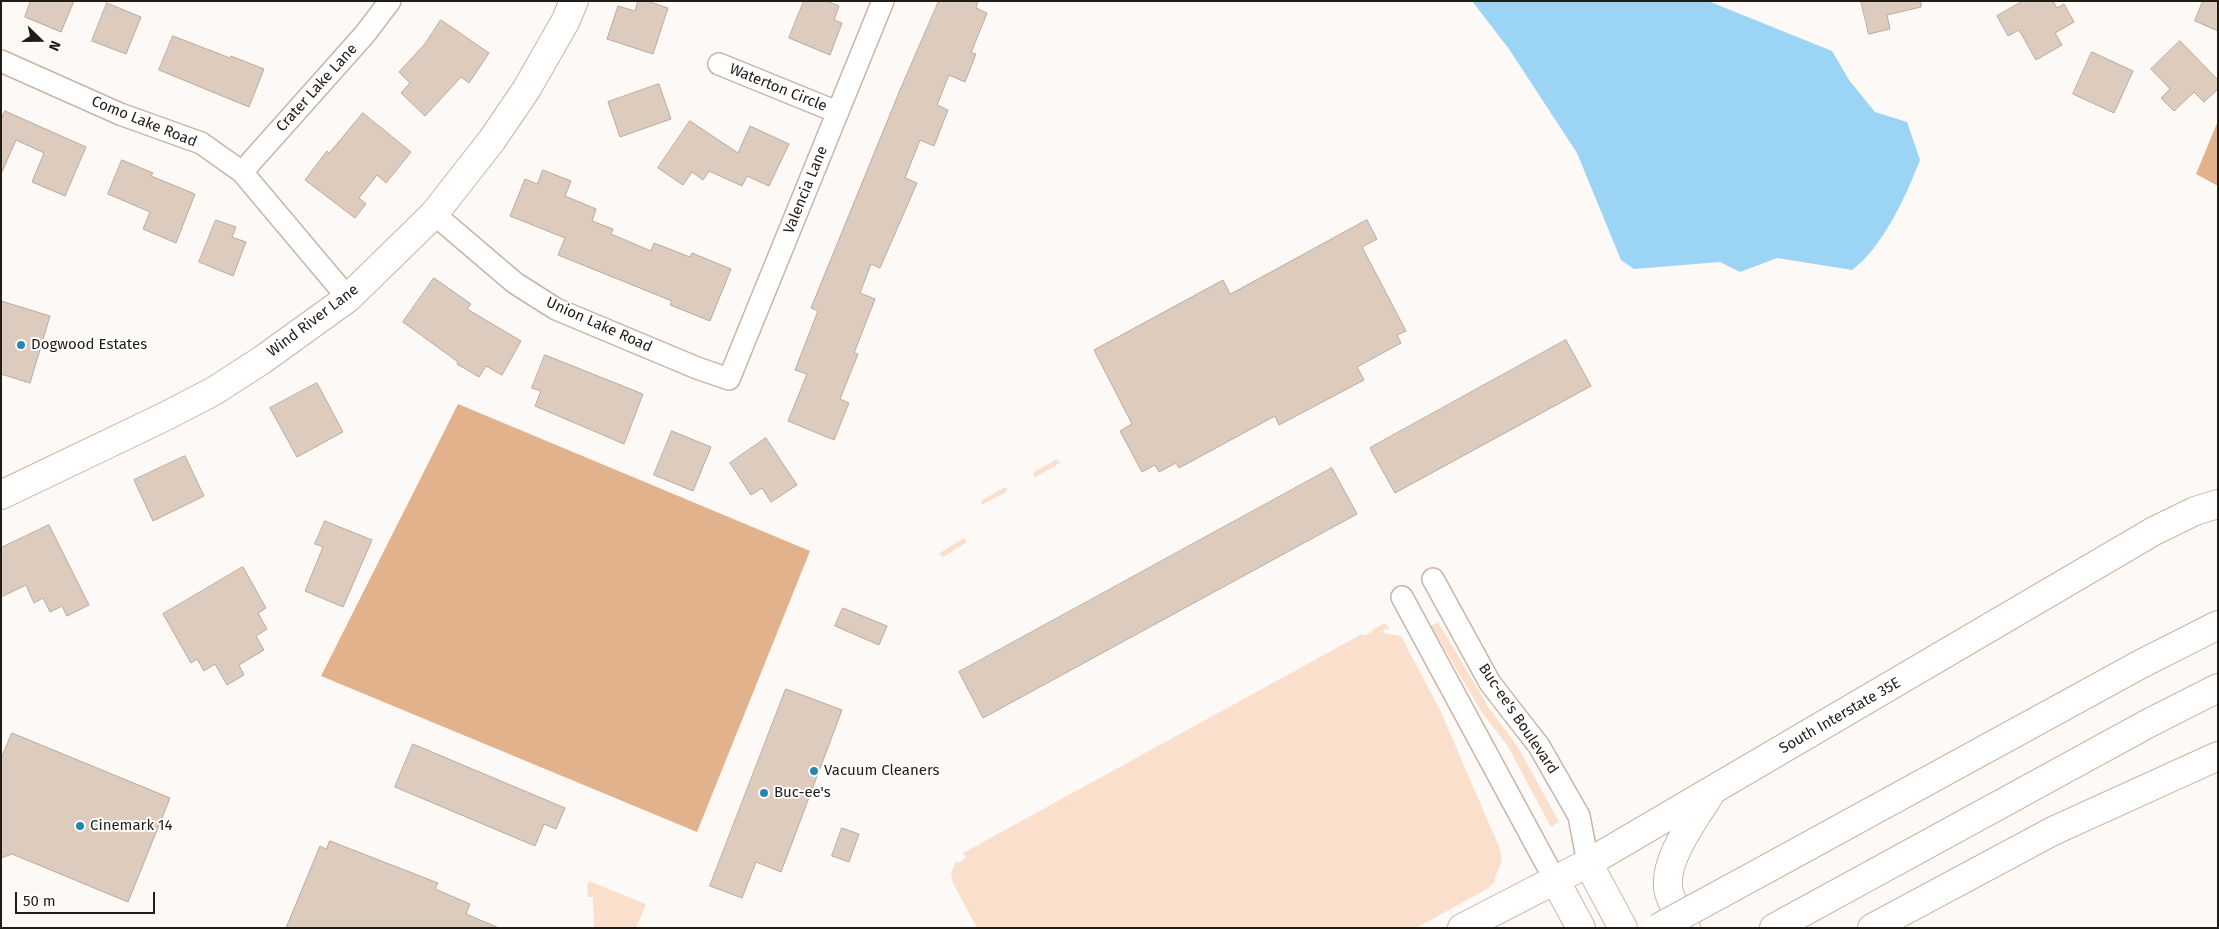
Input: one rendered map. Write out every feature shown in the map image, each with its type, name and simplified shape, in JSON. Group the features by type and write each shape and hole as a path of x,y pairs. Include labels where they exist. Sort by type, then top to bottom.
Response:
{"main road":[{"name":"Wind River Lane","path":"1,495 214,391 262,360 348,298 434,214 492,140 526,90 566,22 574,1"},
{"name":"South Interstate 35E","path":"1468,927 1588,864 2154,532 2195,511 2218,504"},
{"path":"1658,928 2141,664 2218,625"},
{"path":"1784,922 2149,723 2218,688"},
{"path":"1872,928 2053,831 2218,756"},
{"path":"1686,928 1669,892 1670,872 1678,846 1712,791"},
{"path":"1588,864 1623,928"},
{"path":"1555,880 1581,928"}],"street":[{"name":"Crater Lake Lane","path":"242,172 365,34 390,1"},
{"name":"Valencia Lane","path":"729,379 883,1"},
{"name":"Como Lake Road","path":"1,61 120,114 201,144 242,172 348,298"},
{"name":"Waterton Circle","path":"719,64 837,112"},
{"name":"Union Lake Road","path":"434,214 515,283 556,309 697,368 729,379"},
{"name":"Buc-ee's Boulevard","path":"1433,579 1490,683 1539,746 1579,816 1588,864"},
{"path":"1402,597 1555,880"}],"shaded area":[{"path":"2218,121 2218,186 2196,174"},
{"path":"458,404 810,551 697,832 321,676"},
{"path":"1057,459 1060,463 1036,477 1033,476 1034,472"},
{"path":"1005,487 1008,489 1005,493 981,505 982,500"},
{"path":"964,538 967,542 943,557 940,555 941,552"},
{"path":"1438,622 1489,708 1518,747 1559,822 1551,827 1507,745 1481,711 1431,626"},
{"path":"1385,623 1390,630 1385,628 1383,633 1401,636 1440,710 1500,849 1502,861 1494,880 1496,881 1487,889 1416,928 977,928 953,883 951,873 956,861 959,863 966,858 963,853 1362,634 1364,636 1372,632 1372,630"},
{"path":"589,881 646,904 636,928 594,928 593,897 588,897 587,886"}],"water":[{"path":"1472,1 1708,1 1832,51 1849,80 1875,112 1907,122 1920,160 1901,205 1883,235 1874,248 1852,270 1777,258 1740,272 1720,262 1634,269 1621,260 1577,153 1509,49"}],"building":[{"path":"31,1 74,1 61,32 25,17"},
{"path":"638,1 647,1 668,8 653,54 607,39 618,6 635,11"},
{"path":"804,1 827,1 839,6 834,20 842,23 830,55 789,38"},
{"path":"939,1 978,1 976,8 987,13 971,53 976,54 965,82 949,75 937,105 948,110 934,146 920,140 905,178 917,183 880,268 871,264 860,293 875,299 854,353 858,354 840,399 849,403 834,440 788,421 807,374 795,370 818,311 811,308 900,90"},
{"path":"1861,1 1921,1 1921,7 1887,15 1890,29 1869,34"},
{"path":"2023,1 2053,1 2057,8 2064,4 2074,22 2055,33 2062,45 2036,60 2019,30 2008,36 1997,16"},
{"path":"2203,1 2218,1 2218,31 2195,21"},
{"path":"107,3 141,17 126,54 92,41"},
{"path":"441,20 489,53 469,83 461,77 425,116 401,93 410,83 399,72 424,45"},
{"path":"173,36 264,69 249,107 159,70"},
{"path":"2180,41 2218,80 2218,89 2204,102 2194,92 2174,111 2161,98 2170,89 2151,69"},
{"path":"2092,52 2133,71 2114,113 2073,94"},
{"path":"659,84 671,119 620,137 608,102"},
{"path":"5,111 86,147 65,196 32,182 44,153 16,140 1,174 1,120"},
{"path":"363,113 411,152 386,183 377,175 359,198 366,204 355,218 305,180 327,151 329,153"},
{"path":"690,121 738,153 750,126 789,144 769,186 747,176 742,186 709,171 703,180 692,172 683,185 658,168"},
{"path":"122,160 153,173 151,176 195,194 176,243 143,229 150,212 108,194"},
{"path":"543,170 571,181 565,196 596,209 592,221 613,229 611,234 651,251 654,243 690,257 692,253 731,269 710,321 670,305 672,301 558,255 565,238 510,216 525,179 537,184"},
{"path":"216,220 236,227 232,237 246,242 233,276 199,262"},
{"path":"1367,220 1377,239 1362,247 1406,331 1397,335 1401,343 1357,367 1364,380 1279,425 1275,416 1179,468 1176,463 1159,472 1155,465 1142,472 1120,431 1132,424 1094,350 1223,280 1230,294"},
{"path":"434,278 471,304 467,309 521,341 502,375 486,366 479,377 457,364 458,362 403,322"},
{"name":"Dogwood Estates","path":"1,301 50,316 30,383 1,374"},
{"path":"1566,340 1591,386 1395,493 1370,448"},
{"path":"545,355 643,394 624,444 535,406 541,391 532,388"},
{"path":"317,383 343,432 297,457 270,408"},
{"path":"672,431 711,447 693,491 654,475"},
{"path":"766,438 797,485 771,502 762,488 751,495 730,463"},
{"path":"185,456 204,496 153,521 134,480"},
{"path":"1332,468 1357,514 983,718 959,672"},
{"path":"325,521 372,540 343,607 305,591 323,547 315,544"},
{"path":"49,525 89,605 67,616 62,606 50,612 43,598 34,603 26,585 1,597 1,548"},
{"path":"243,567 266,608 258,613 267,629 256,636 264,650 239,665 244,675 227,685 215,664 204,671 197,659 191,663 163,614"},
{"path":"843,608 887,626 879,645 835,626"},
{"name":"Buc-ee's","path":"786,689 842,710 781,872 756,862 742,898 710,886"},
{"name":"Cinemark 14","path":"12,733 170,798 128,902 12,854 1,858 1,759"},
{"path":"413,744 565,808 556,829 544,824 535,846 395,787"},
{"path":"842,828 859,834 849,862 832,856"},
{"path":"330,841 438,883 435,889 470,904 466,914 499,928 286,928 320,846 326,849"}],"place":[{"name":"Dogwood Estates","path":"21,345"},
{"name":"Vacuum Cleaners","path":"814,771"},
{"name":"Buc-ee's","path":"764,793"},
{"name":"Cinemark 14","path":"80,826"}]}
